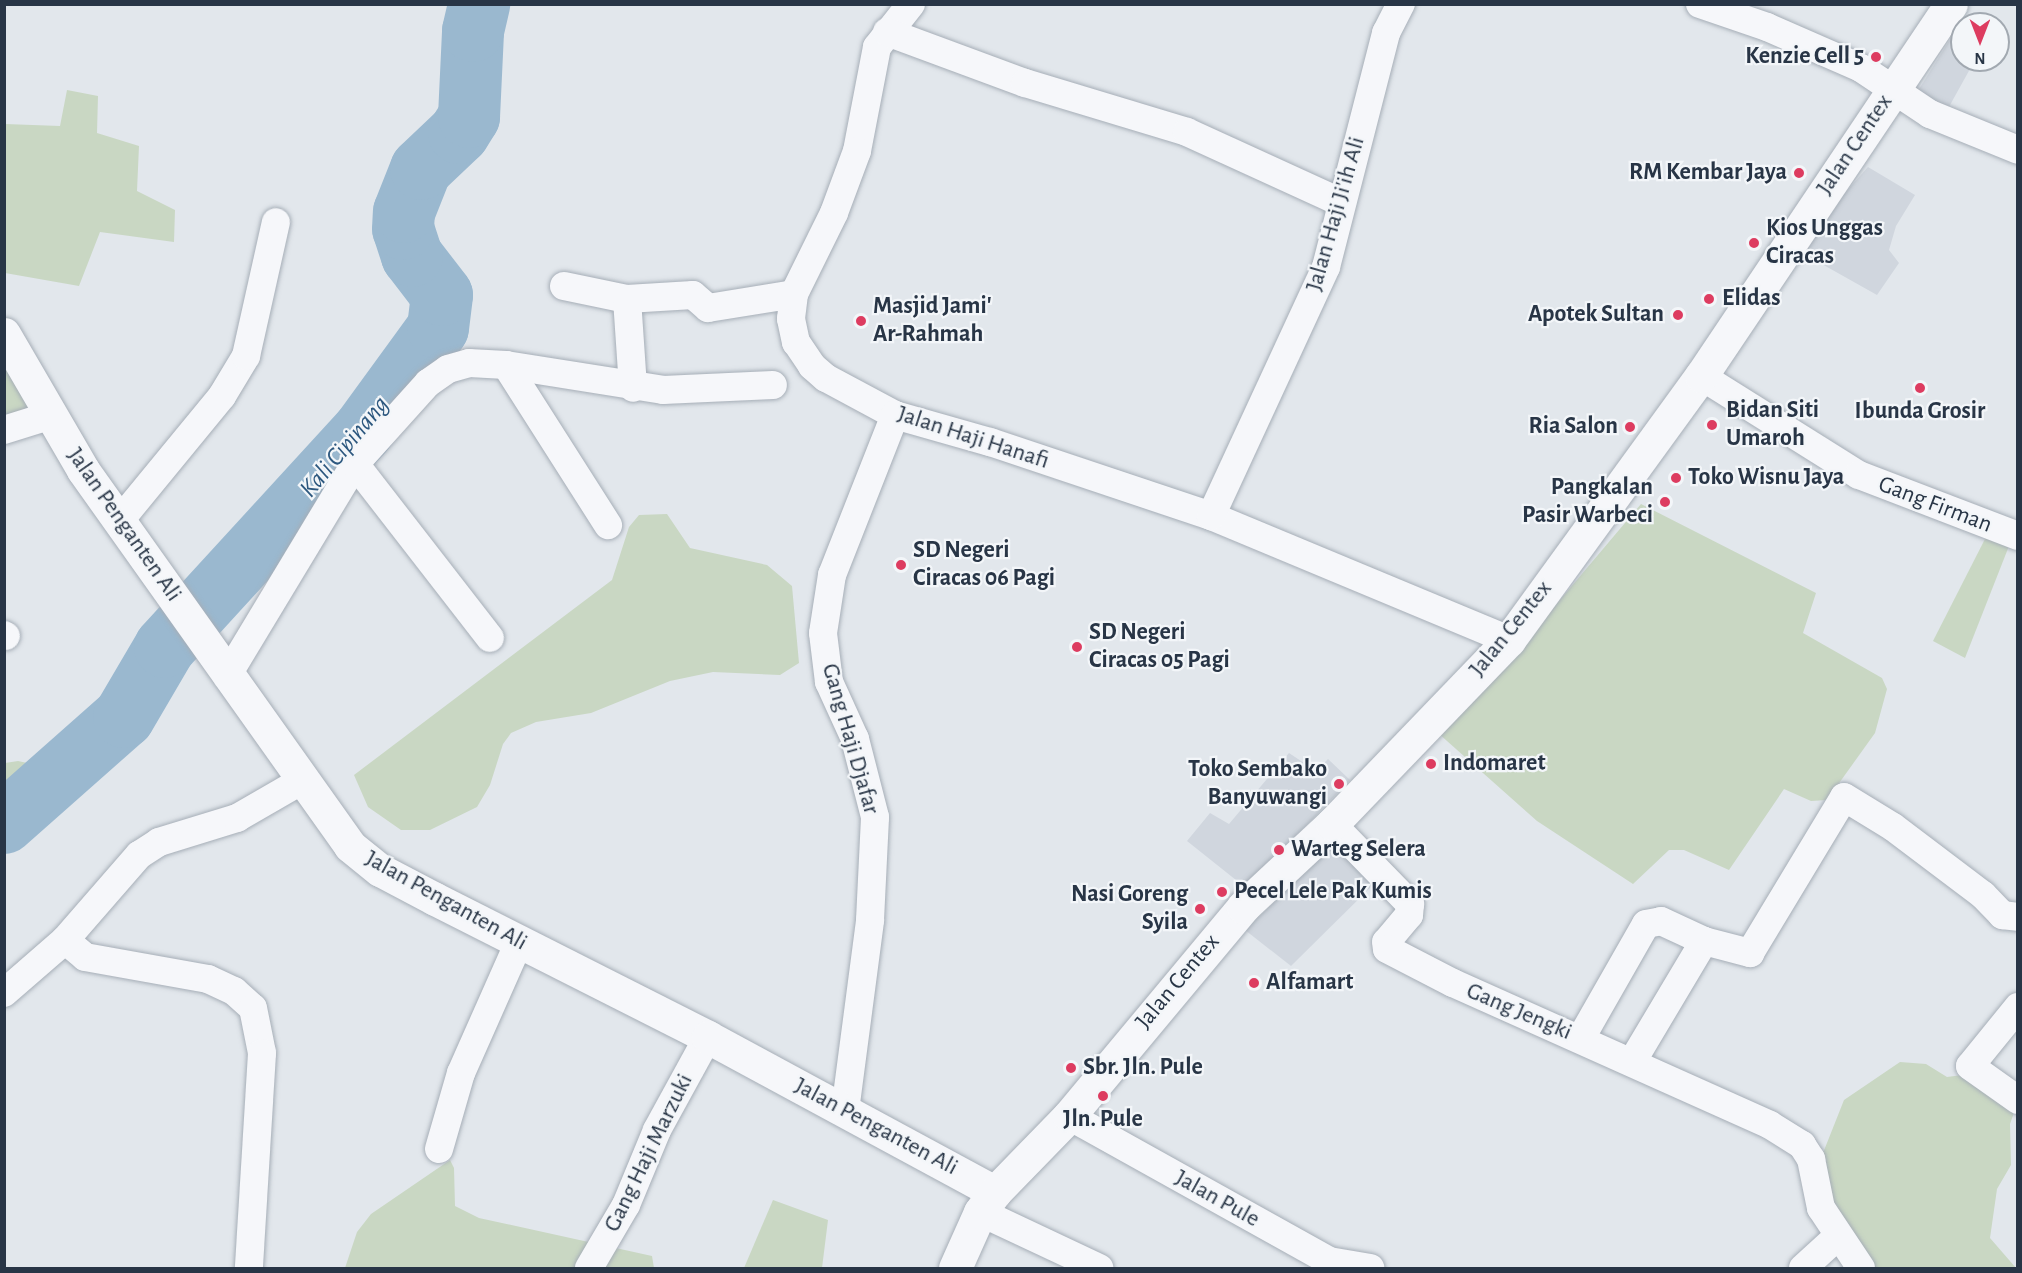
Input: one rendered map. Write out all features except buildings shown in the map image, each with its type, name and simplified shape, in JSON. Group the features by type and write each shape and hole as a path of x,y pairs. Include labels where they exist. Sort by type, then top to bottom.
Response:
{"street":[{"name":"Jalan Haji Hanafi","path":"911,4 887,32 872,64 857,151 834,213 794,294 791,320 796,342 812,366 826,378 895,415 990,442 1211,516 1509,640"},
{"name":"Jalan Haji Ji'ih Ali","path":"1211,516 1326,267 1386,33 1401,4"},
{"path":"1700,4 1767,27 1861,68 1890,91 1930,114 2018,150"},
{"name":"Jalan Centex","path":"987,1202 1069,1116 1243,907 1332,824 1509,640 1701,376 1890,91 1951,4"},
{"path":"887,32 1025,83 1187,132 1342,203"},
{"path":"121,519 222,396 246,356 276,222"},
{"path":"564,286 627,299 693,295 708,308 794,294"},
{"path":"627,299 633,388"},
{"name":"Jalan Penganten Ali","path":"4,334 82,470 121,519 218,663 350,846 380,870 708,1037 845,1111 987,1202"},
{"path":"218,663 356,464 428,383 448,369 469,363 506,364 633,388 724,389 773,386"},
{"path":"506,364 608,525"},
{"name":"Gang Firman","path":"1701,376 1859,475 2018,536"},
{"path":"4,430 52,415"},
{"name":"Gang Haji Djafar","path":"845,1111 870,920 875,817 855,739 829,682 823,633 832,575 895,415"},
{"path":"356,464 490,638"},
{"path":"4,993 64,940 139,855 159,842 237,818 301,781"},
{"path":"1581,1038 1646,924 1661,921 1704,940 1750,953 1844,797 1857,801 1902,833 1983,896 2002,915 2018,917"},
{"name":"Gang Jengki","path":"1332,824 1408,899 1409,915 1386,942 1390,952 1770,1125 1802,1145 1811,1159 1821,1208 1837,1237"},
{"path":"64,940 85,957 208,980 234,991 253,1008 262,1053 249,1269"},
{"path":"1632,1062 1704,940"},
{"path":"439,1149 467,1056 519,942"},
{"path":"2018,1006 1970,1066 2018,1100"},
{"name":"Gang Haji Marzuki","path":"589,1269 626,1205 657,1130 708,1037"},
{"name":"Jalan Pule","path":"1069,1116 1329,1261 1370,1269"},
{"path":"955,1269 987,1202 1099,1269"},
{"path":"1803,1269 1837,1237 1861,1269"}],"shaded area":[{"path":"1950,39 1950,72 1968,72 1945,114 1911,102"},
{"path":"1868,167 1915,195 1896,226 1889,250 1899,263 1877,295 1804,254 1844,194"},
{"path":"1289,753 1316,771 1328,759 1350,780 1246,888 1187,841 1210,813 1229,824"},
{"path":"1340,839 1379,879 1291,966 1245,930"}],"green space":[{"path":"67,90 98,96 97,133 139,146 137,191 175,210 174,242 100,232 79,286 5,273 5,124 60,126"},
{"path":"4,342 45,418 4,432"},
{"path":"1641,504 1816,593 1803,633 1882,678 1887,689 1875,733 1827,800 1811,801 1784,789 1729,870 1684,850 1669,850 1633,884 1537,821 1438,733 1521,646"},
{"path":"667,514 690,548 767,565 792,586 799,663 780,675 713,672 670,681 591,713 536,722 511,733 503,744 490,785 477,807 430,830 401,830 368,807 354,775 612,580 629,527 639,515"},
{"path":"1986,537 2009,546 1965,658 1933,641"},
{"path":"18,761 32,764 35,779 5,804 5,763"},
{"path":"1900,1062 1926,1064 1947,1077 1970,1074 2017,1104 2010,1124 2011,1165 1997,1189 1990,1238 2016,1268 1872,1268 1826,1203 1823,1153 1844,1100"},
{"path":"450,1160 454,1168 455,1206 479,1218 652,1256 654,1268 345,1268 357,1232 371,1214"},
{"path":"773,1200 828,1220 822,1268 744,1268"}],"waterway":[{"name":"Kali Cipinang","path":"4,823 124,717 165,647 363,431 438,328 442,295 412,256 403,229 404,212 421,169 459,133 469,117 473,31 479,4"}],"place":[{"name":"Kenzie Cell 5","path":"1876,57"},
{"name":"RM Kembar Jaya","path":"1799,173"},
{"name":"Kios Unggas Ciracas","path":"1754,243"},
{"name":"Elidas","path":"1709,299"},
{"name":"Apotek Sultan","path":"1678,315"},
{"name":"Masjid Jami' Ar-Rahmah","path":"861,321"},
{"name":"Ibunda Grosir","path":"1920,388"},
{"name":"Bidan Siti Umaroh","path":"1712,425"},
{"name":"Ria Salon","path":"1630,427"},
{"name":"Toko Wisnu Jaya","path":"1676,478"},
{"name":"Pangkalan Pasir Warbeci","path":"1665,502"},
{"name":"SD Negeri Ciracas 06 Pagi","path":"901,565"},
{"name":"SD Negeri Ciracas 05 Pagi","path":"1077,647"},
{"name":"Indomaret","path":"1431,764"},
{"name":"Toko Sembako Banyuwangi","path":"1339,784"},
{"name":"Warteg Selera","path":"1279,850"},
{"name":"Pecel Lele Pak Kumis","path":"1222,892"},
{"name":"Nasi Goreng Syila","path":"1200,909"},
{"name":"Alfamart","path":"1254,983"},
{"name":"Sbr. Jln. Pule","path":"1071,1068"},
{"name":"Jln. Pule","path":"1103,1096"}]}
